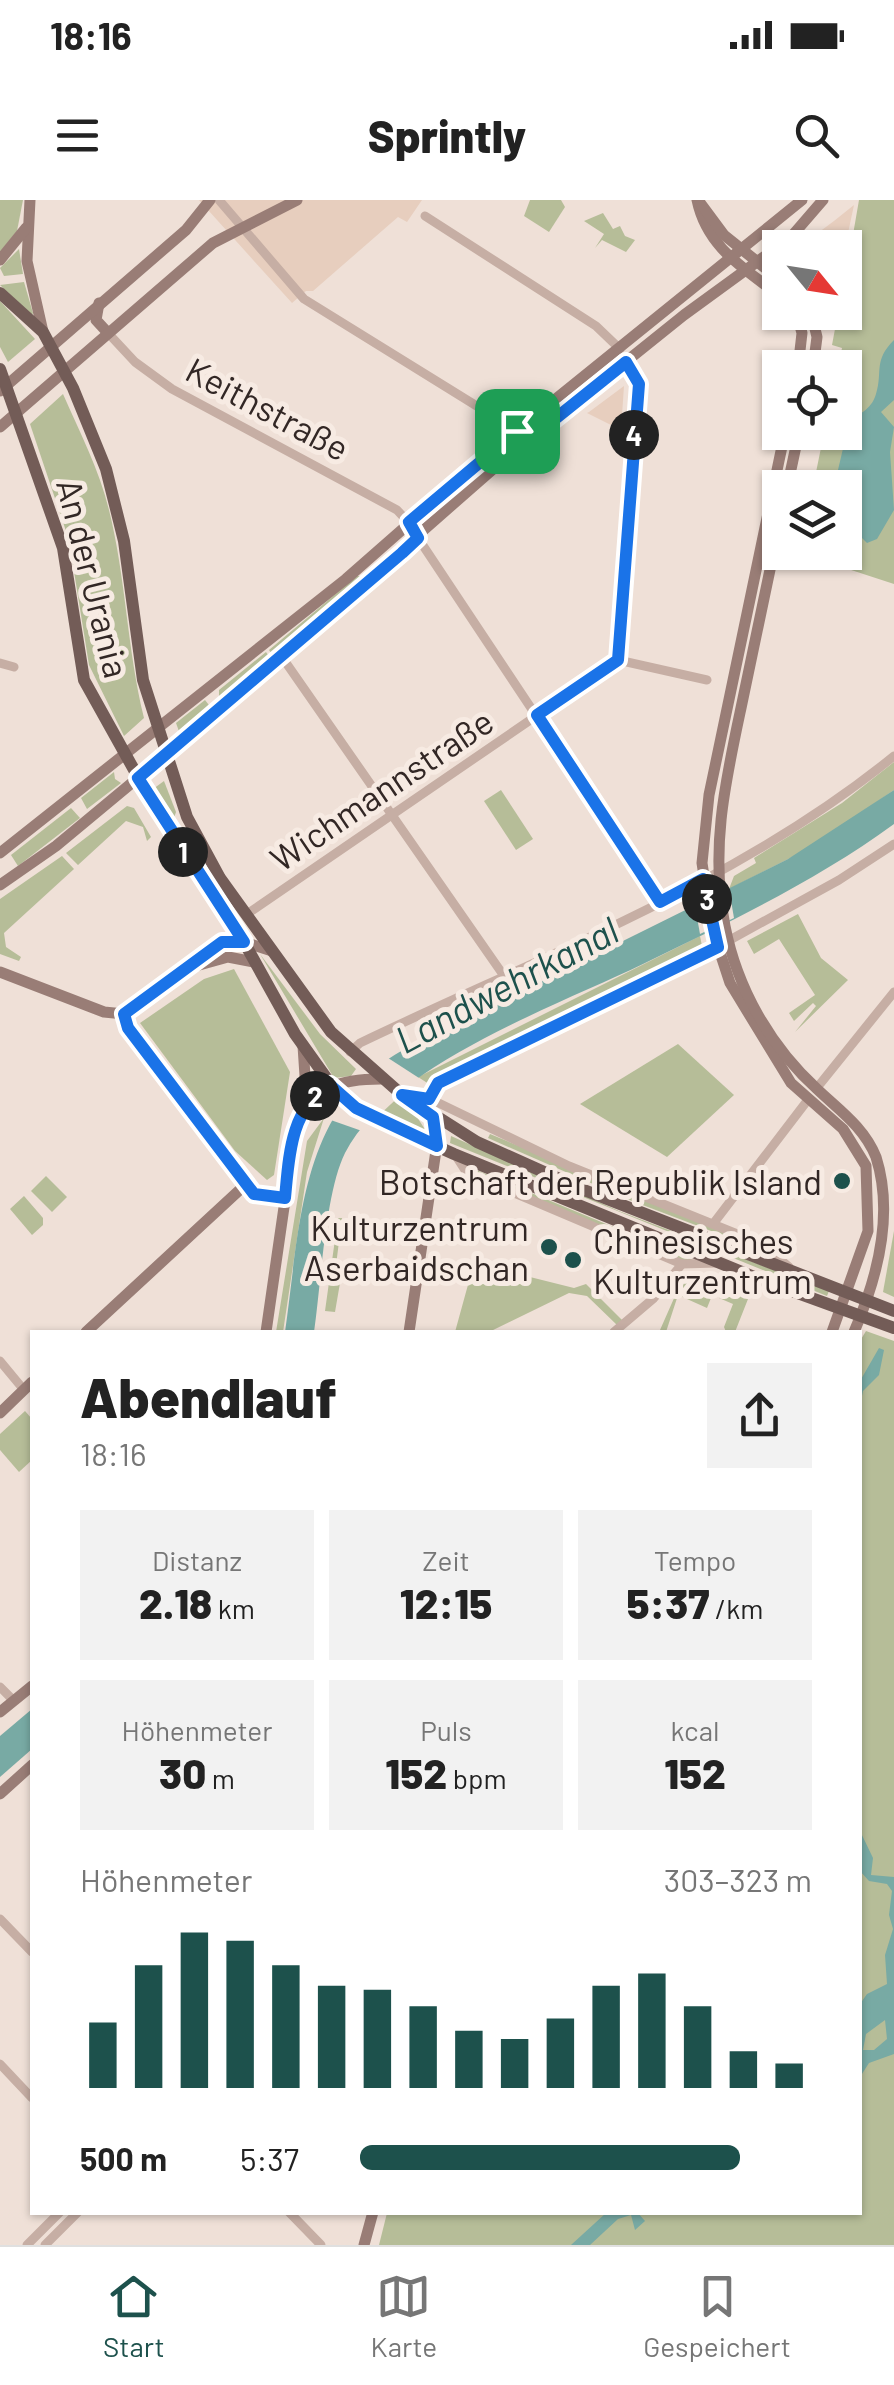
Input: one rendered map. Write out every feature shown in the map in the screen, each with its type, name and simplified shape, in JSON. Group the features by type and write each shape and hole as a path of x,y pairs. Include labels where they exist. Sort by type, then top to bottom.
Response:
{"main road":[{"path":"30,200 26,228 28,273 43,332"},
{"path":"4,388 186,230 210,200"},
{"path":"0,427 212,243 297,200"},
{"path":"762,271 751,266 732,260 706,229 697,200 724,235 744,252 751,266 762,277"},
{"path":"16,874 0,853 207,691 517,431 744,252 802,200"},
{"path":"0,885 87,820 282,657 530,439 796,232 823,200"},
{"path":"0,260 26,228"},
{"name":"An der Urania","path":"0,293 43,332 106,469 116,503 139,661 164,756 196,837 272,951 364,1074 381,1079 476,1142 584,1190 894,1311"},
{"path":"99,304 96,320 108,333"},
{"name":"An der Urania","path":"0,368 62,548 84,680 124,756 244,942 303,1046 342,1098 374,1118 454,1154 721,1263 894,1328"},
{"path":"517,431 530,439"},
{"path":"782,450 721,802 713,897 730,983 760,1036 807,1100 852,1139 867,1170 870,1220 833,1330"},
{"path":"409,522 418,538"},
{"path":"713,897 703,879 709,795 766,570"},
{"path":"207,691 220,709"},
{"path":"71,799 87,820"},
{"path":"0,972 104,1012 124,1014 222,942 244,942 272,951"},
{"path":"723,944 763,1023 816,1089 864,1134 884,1179 888,1214 884,1240 855,1330"},
{"path":"192,967 230,957 254,962"},
{"path":"124,1014 128,1028 246,1186 256,1194 285,1198"},
{"path":"266,1330 305,1076 303,1046"},
{"path":"296,1124 315,1095 330,1085 364,1074"},
{"path":"807,1100 816,1089"},
{"path":"409,1330 437,1146 433,1117"},
{"path":"88,1330 246,1186"},
{"path":"0,1413 28,1386"},
{"path":"0,1712 30,1688"},
{"path":"0,1794 30,1768"},
{"path":"364,2245 372,2215"}],"street":[{"path":"219,200 304,299 517,431"},
{"path":"425,216 596,326 620,348"},
{"name":"Keithstraße","path":"108,333 134,362 172,389 397,510 409,522"},
{"path":"626,362 639,384 618,660 707,680"},
{"path":"418,538 660,902"},
{"path":"282,657 504,976"},
{"name":"Wichmannstraße","path":"247,914 618,660"},
{"path":"0,663 14,667"},
{"path":"350,1052 703,879 793,830 894,756"},
{"path":"429,1099 438,1083 723,944 839,880 894,844"},
{"path":"816,1089 894,992"},
{"path":"401,1094 429,1099 569,1166 762,1244 794,1272"},
{"path":"712,1224 807,1100"},
{"path":"454,1154 468,1173 682,1264 721,1263"},
{"path":"616,1330 654,1298 682,1264"},
{"path":"0,1361 28,1386"},
{"path":"0,1687 14,1701"},
{"path":"0,1919 30,1950"},
{"path":"0,2064 30,2096"},
{"path":"27,2245 57,2215"},
{"path":"45,2245 75,2215"},
{"path":"292,2215 321,2245"}],"green space":[{"path":"0,200 23,200 17,231 0,252"},
{"path":"530,200 561,200 565,207 549,232 524,216"},
{"path":"859,200 894,200 894,584 851,570 862,570 862,470 816,470 821,450 862,450 862,350 842,350 832,345 835,330 862,330 862,230 854,230"},
{"path":"603,213 613,229 620,226 625,236 635,240 626,252 602,240 595,248 604,234 584,221"},
{"path":"19,249 23,274 4,276 0,268"},
{"path":"24,282 33,313 32,315 0,285"},
{"path":"0,301 35,339 8,362 0,347"},
{"path":"63,394 100,480 115,536 144,718 124,736 89,665 69,540 30,424"},
{"path":"357,576 363,576 274,657 269,650"},
{"path":"266,652 271,659 219,698 219,690"},
{"path":"205,700 212,709 181,737 176,723"},
{"path":"894,762 894,790 810,848 729,889 734,876 756,863 754,858 842,803"},
{"path":"114,772 121,783 87,809 81,798"},
{"path":"164,781 176,812 174,818 167,816 153,789"},
{"path":"501,790 533,839 516,850 484,801"},
{"path":"127,806 134,808 151,837 147,841 143,827 126,821 78,865 66,853"},
{"path":"71,808 80,818 18,866 11,855"},
{"path":"62,856 74,869 4,933 6,947 21,957 19,961 0,954 0,899"},
{"path":"798,914 821,958 848,980 795,1032 816,1006 813,1003 794,1021 789,1013 815,995 779,939 754,954 747,941"},
{"path":"700,936 703,951 432,1086 418,1077"},
{"path":"260,954 320,1034 356,1069 351,1076 334,1078"},
{"path":"234,969 290,1072 274,1175 267,1180 235,1151 140,1023 204,979"},
{"path":"678,1044 734,1095 667,1157 580,1104"},
{"path":"394,1099 417,1117 426,1131 381,1111"},
{"path":"324,1118 307,1172 283,1330 276,1330 307,1141"},
{"path":"490,1134 762,1246 769,1253 632,1201 488,1138"},
{"path":"451,1136 619,1211 829,1291 827,1296 450,1143"},
{"path":"471,1171 700,1263 692,1264"},
{"path":"46,1176 67,1197 52,1212 31,1191"},
{"path":"24,1196 43,1218 43,1225 32,1235 10,1209"},
{"path":"338,1218 342,1218 334,1281 340,1283 335,1312 325,1311"},
{"path":"894,1231 894,1297 883,1292"},
{"path":"474,1263 574,1288 586,1284 623,1321 617,1325 587,1296 569,1293 493,1330 456,1330"},
{"path":"689,1277 715,1288 707,1308 678,1295 667,1330 660,1330 675,1296"},
{"path":"722,1289 748,1299 736,1330 724,1327 733,1304 719,1298"},
{"path":"866,1331 894,1341 894,2245 379,2245 386,2215 862,2215 862,1338"},
{"path":"25,1411 30,1417 30,1462 19,1472 0,1450 0,1434"}],"shaded area":[{"path":"199,200 422,200 407,222 398,217 313,291 306,291 292,303"},
{"path":"854,205 849,230 822,230"},
{"path":"624,386 621,430 587,413 589,412"}],"water":[{"path":"894,340 894,400 881,412 894,427 890,452 894,510 877,539 867,543 862,538 862,470 838,470 843,450 862,450 862,413 874,400 887,347"},
{"path":"894,790 894,824 834,864 707,933 478,1042 398,1093 367,1122 338,1170 328,1215 314,1330 285,1330 311,1174 324,1137 343,1104 369,1074 403,1050 788,859"},
{"path":"879,1348 884,1350 879,1375 862,1396 862,1378"},
{"path":"30,1711 30,1751 0,1777 0,1736"},
{"path":"862,1835 873,1858 871,1875 894,1877 894,2054 869,2063 862,2074 862,2001 867,1994 887,1984 885,1955 893,1929 889,1915 892,1891 887,1884 869,1881 862,1873","holes":["885,2020 887,2039 874,2050 863,2050 866,2034"]},
{"path":"604,2215 631,2215 618,2219 590,2245 571,2245"},
{"path":"631,2215 640,2215 645,2221 635,2230"}],"pier":[{"path":"729,889 734,918 700,934 695,906"},
{"path":"385,1056 419,1078 362,1131 325,1118"}],"place":[{"name":"Botschaft der Republik Island","path":"842,1181"},
{"name":"Kulturzentrum Aserbaidschan","path":"549,1247"},
{"name":"Chinesisches Kulturzentrum","path":"573,1260"}],"route":[{"path":"626,362 638,377 618,660 537,715 660,902 703,879 718,947 438,1083 429,1099 420,1094 402,1095 433,1117 438,1131 437,1146 356,1108 330,1085 315,1095 296,1124 285,1198 256,1194 248,1189 128,1028 124,1014 222,942 244,942 138,778 402,553 418,538 409,522 517,431 530,439 626,362"}],"water label":[{"name":"Landwehrkanal","path":"506,984"}]}
